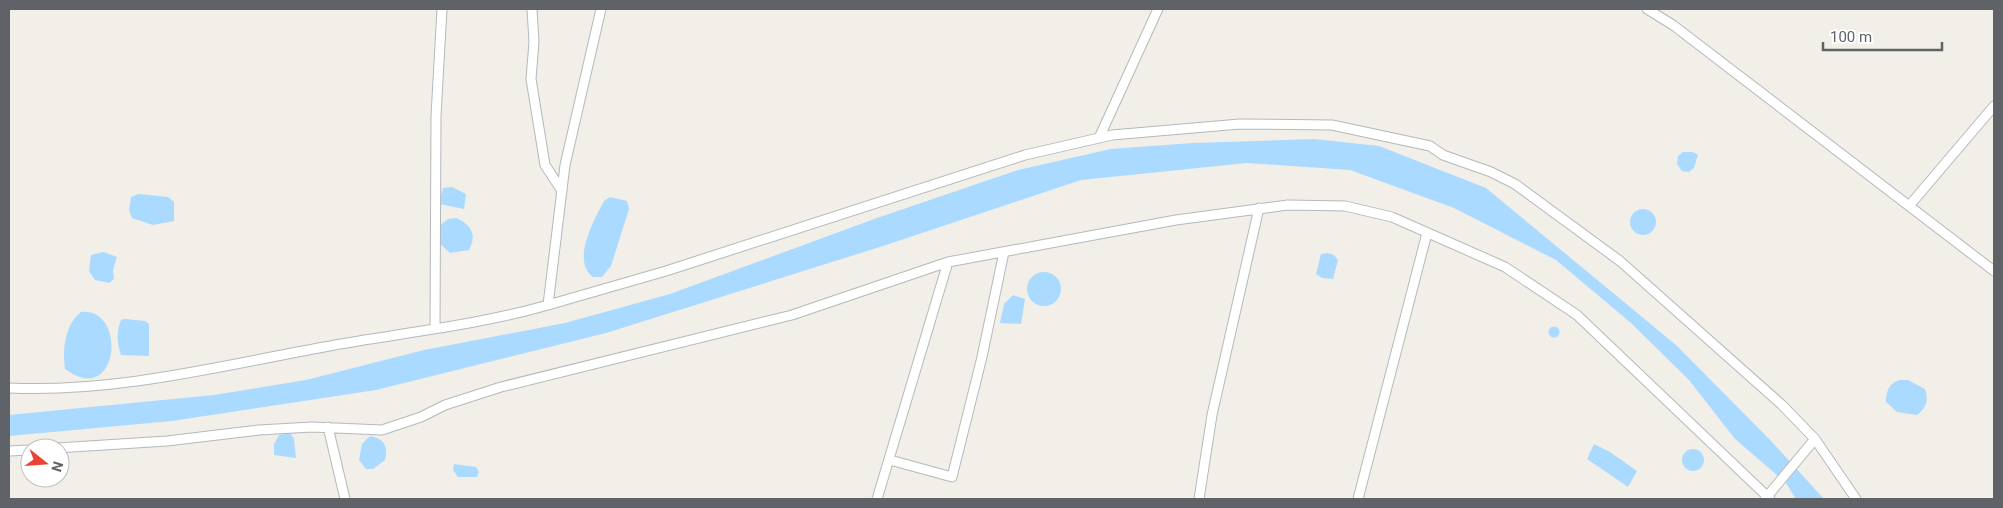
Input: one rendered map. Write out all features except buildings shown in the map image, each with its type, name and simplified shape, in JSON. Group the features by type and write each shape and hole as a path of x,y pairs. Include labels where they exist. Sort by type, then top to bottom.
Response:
{"street":[{"path":"434,328 436,116 442,9"},
{"path":"532,9 534,42 531,79 543,155 545,165 562,191"},
{"path":"548,305 566,164 601,9"},
{"path":"1099,138 1158,9"},
{"path":"1647,9 1674,25 1994,271"},
{"path":"1909,206 1994,106"},
{"path":"9,388 38,389 122,383 434,328 548,305 666,271 1025,155 1099,138 1240,124 1332,125 1430,146 1443,155 1491,172 1515,184 1620,261 1782,405 1815,439 1856,499"},
{"path":"70,447 167,441 259,430 328,427 382,430 421,417 445,405 501,387 792,315 948,262 1176,220 1288,204 1345,206 1392,217 1505,267 1577,314 1768,498 1815,439"},
{"path":"1199,499 1212,415 1259,208"},
{"path":"1358,499 1427,233"},
{"path":"890,460 952,477 982,356 1004,252"},
{"path":"877,499 948,262"},
{"path":"328,427 345,499"}],"water":[{"path":"1314,139 1379,146 1486,188 1676,345 1772,442 1824,499 1796,499 1786,483 1735,439 1689,380 1631,323 1556,260 1454,208 1350,170 1247,163 1081,180 883,246 606,333 376,390 172,421 9,436 9,415 214,395 306,380 424,350 565,323 670,294 877,218 1018,170 1111,149 1193,143"},
{"path":"1683,152 1693,152 1698,155 1694,168 1689,172 1682,171 1677,164 1678,156"},
{"path":"452,187 466,194 464,209 439,204 443,188"},
{"path":"139,194 168,197 174,202 174,221 153,225 132,218 129,210 131,197"},
{"path":"610,197 627,201 629,209 611,266 602,277 593,277 587,270 584,261 586,240 604,201"},
{"path":"1643,209 1652,213 1656,222 1652,231 1643,235 1634,231 1630,222 1634,213"},
{"path":"456,218 469,227 472,231 473,240 469,250 450,253 439,243 439,226 448,219"},
{"path":"103,252 117,257 113,270 114,279 109,283 95,280 89,271 91,255"},
{"path":"1321,254 1334,255 1338,260 1333,279 1322,278 1316,274"},
{"path":"1044,272 1051,273 1056,277 1060,282 1060,296 1056,301 1051,305 1044,306 1037,305 1032,301 1028,296 1027,289 1028,282 1032,277 1037,273"},
{"path":"1013,295 1025,299 1021,324 1000,323 1004,304"},
{"path":"81,312 96,315 106,324 111,338 111,354 106,367 97,376 83,378 65,369 64,354 68,330 71,323"},
{"path":"121,320 145,321 149,324 149,356 121,355 118,342 119,325"},
{"path":"1554,326 1560,332 1554,338 1548,332"},
{"path":"1899,380 1908,380 1925,389 1926,404 1917,415 1897,412 1886,402 1889,388"},
{"path":"290,433 294,439 296,458 274,455 274,444 279,435"},
{"path":"370,436 382,441 386,447 386,455 385,460 373,469 366,469 359,460 362,444"},
{"path":"1594,444 1610,452 1637,471 1628,487 1587,459"},
{"path":"1693,449 1701,452 1704,460 1701,468 1693,471 1685,468 1682,460 1685,452"},
{"path":"454,464 476,467 479,472 477,477 458,477 453,470"}]}
